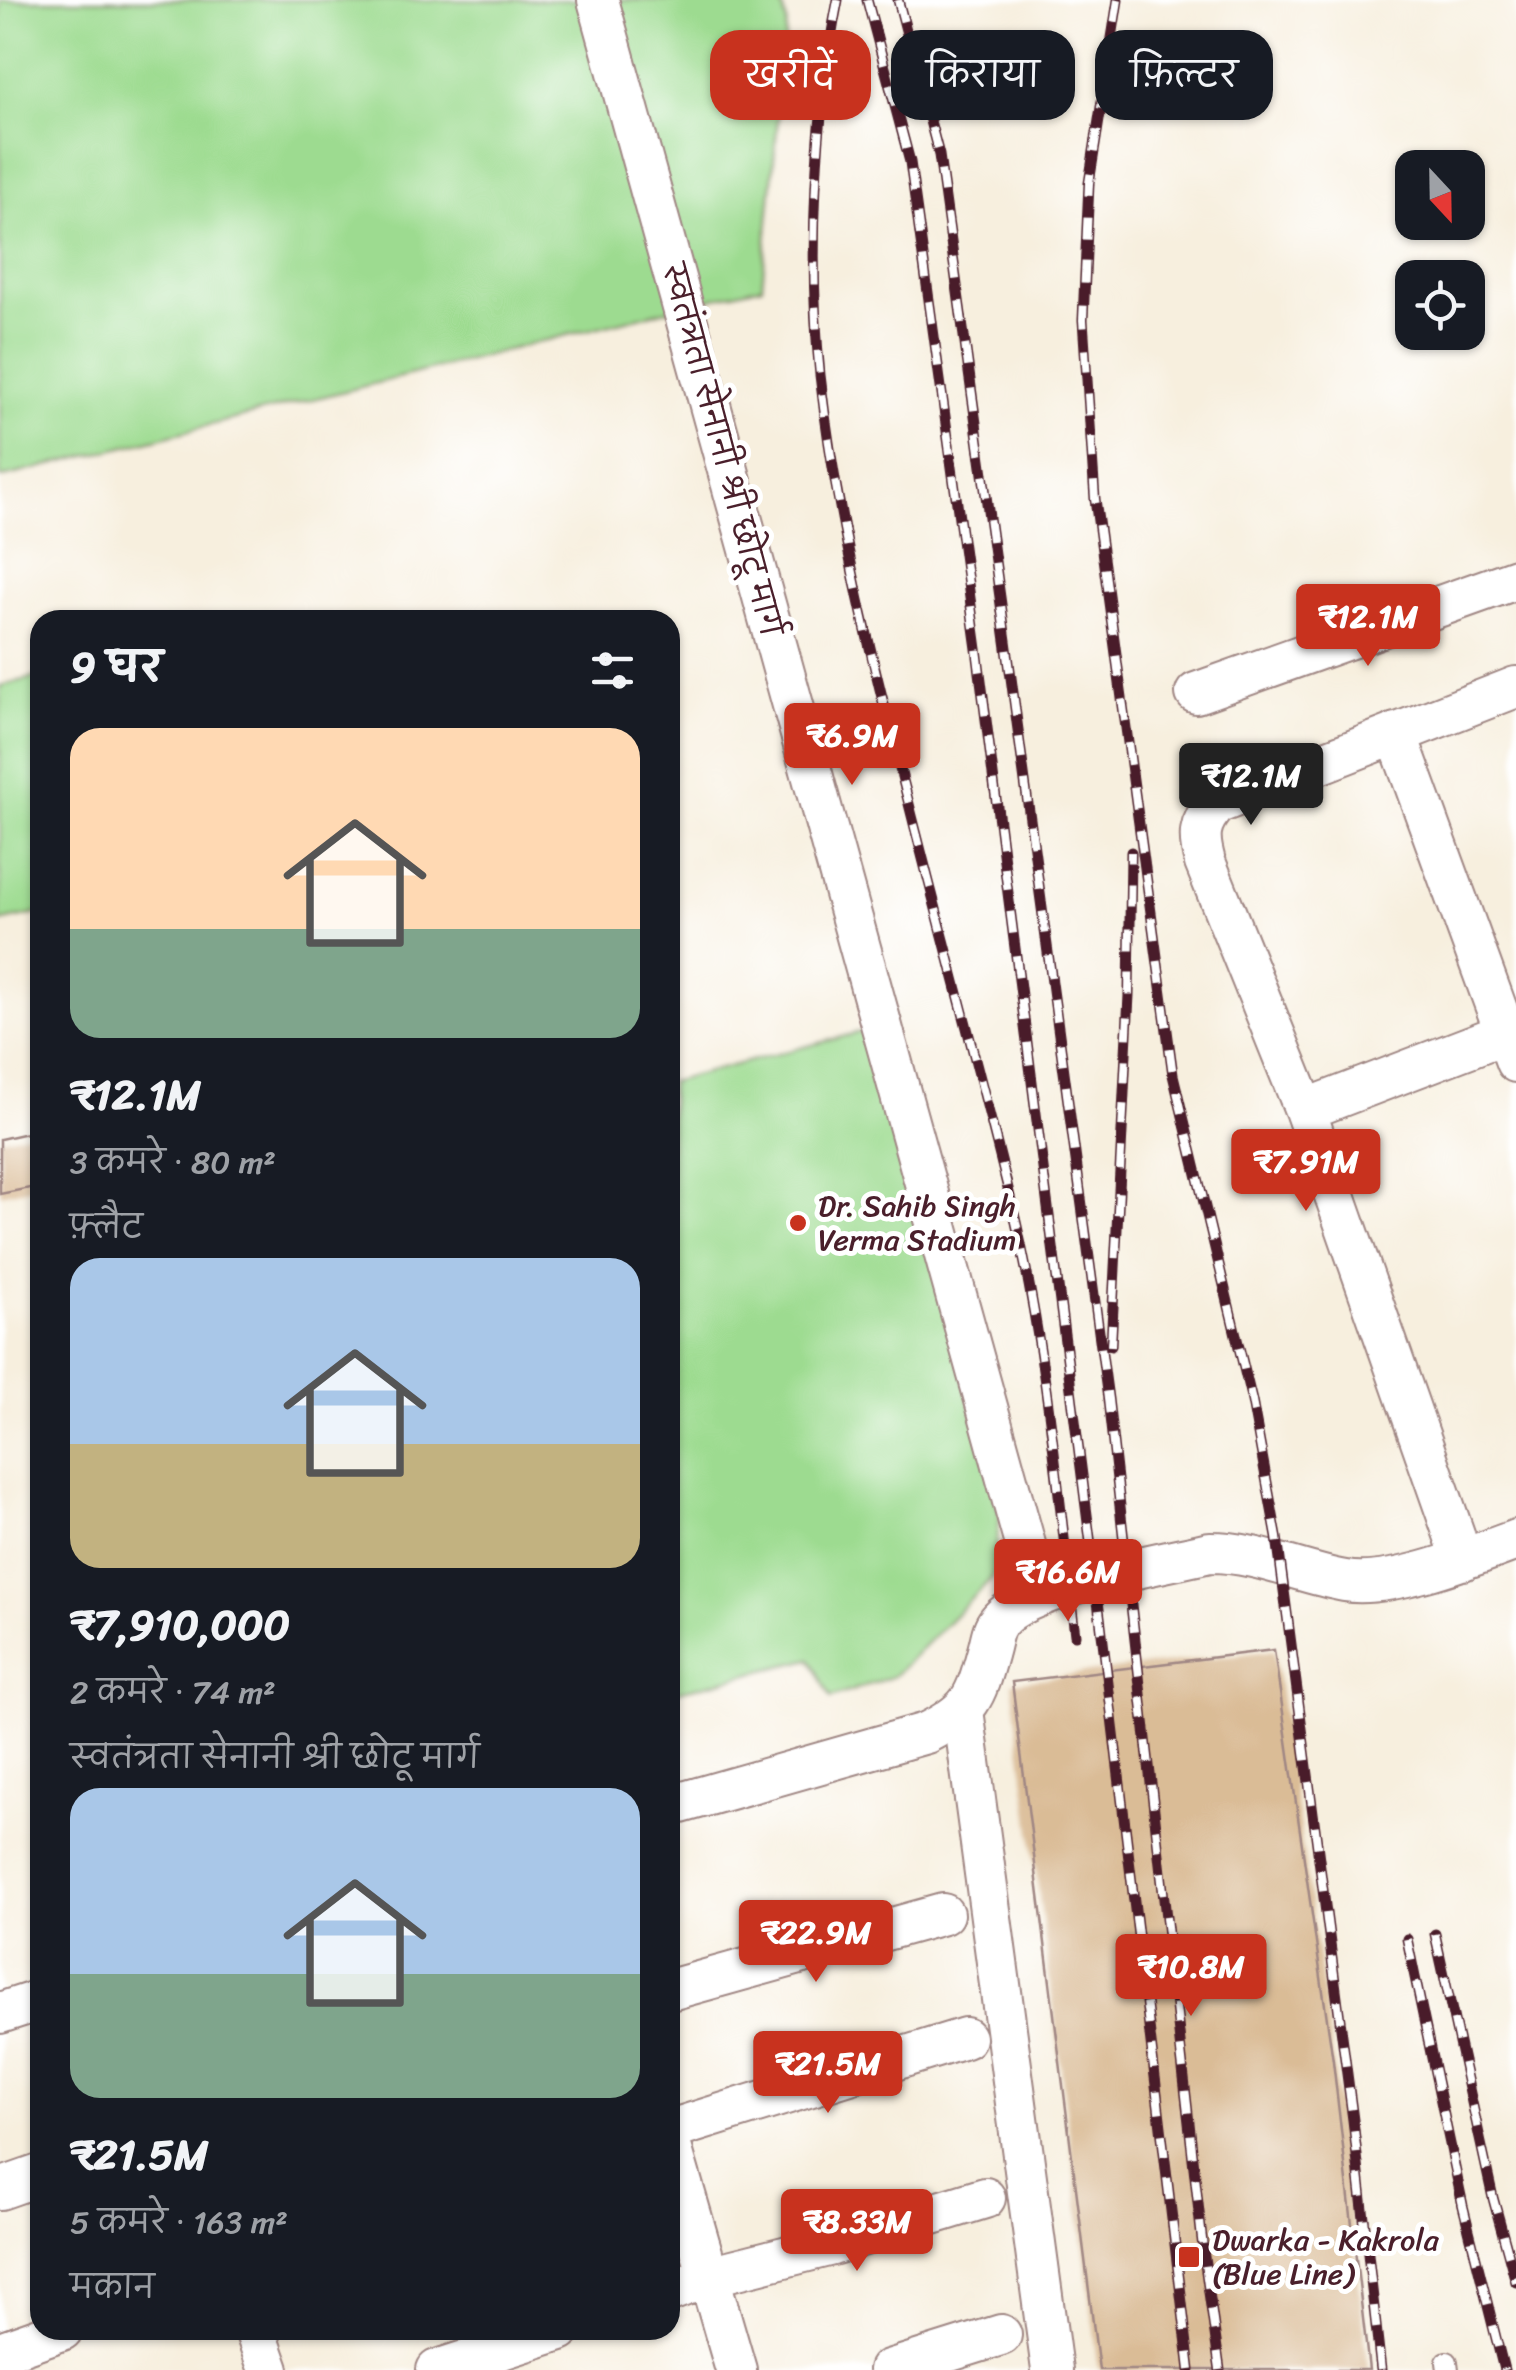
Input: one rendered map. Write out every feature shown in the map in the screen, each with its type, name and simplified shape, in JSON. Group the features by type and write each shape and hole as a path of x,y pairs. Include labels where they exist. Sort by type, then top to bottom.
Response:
{"street":[{"name":"स्वतंत्रता सेनानी श्री छोटू मार्ग","path":"598,0 1039,1595"},
{"path":"1196,692 1516,579"},
{"path":"1462,1560 1305,1110 1204,862 1199,840 1202,820 1216,804 1516,687"},
{"path":"1305,1110 1512,1042 1396,732"},
{"path":"680,1803 926,1733 963,1710 976,1695 996,1624 1011,1609 1039,1595 1210,1552 1237,1552 1346,1581 1371,1582 1462,1560 1516,1540"},
{"path":"963,1710 1052,2370"},
{"path":"680,1987 943,1914"},
{"path":"0,2013 30,2003"},
{"path":"680,2127 965,2038"},
{"path":"680,2176 736,2370"},
{"path":"0,2189 30,2179"},
{"path":"680,2286 984,2198"},
{"path":"889,2370 1001,2335"},
{"path":"0,2352 34,2340"},
{"path":"259,2340 268,2370"},
{"path":"437,2370 529,2340"}],"green space":[{"path":"0,0 780,0 786,30 710,30 710,120 778,120 762,286 0,478"},
{"path":"30,678 30,915 0,922 0,686"},
{"name":"Dr. Sahib Singh Verma Stadium","path":"872,1029 1000,1516 993,1577 894,1676 831,1698 811,1659 680,1691 680,1079"}],"building":[{"path":"30,1132 30,1188 0,1194 0,1139"},
{"path":"1274,1650 1333,2061 1369,2370 1099,2370 1012,1682"}],"railway":[{"path":"838,0 819,138 814,235 816,330 827,429 845,536 869,642 1024,1258 1050,1419 1075,1635"},
{"path":"867,0 910,162 977,649 1101,1625 1190,2370"},
{"path":"898,0 939,155 1007,648 1108,1399 1220,2370"},
{"path":"1118,0 1089,183 1083,320 1095,499 1173,1075 1252,1401 1277,1537 1353,2120 1381,2370"},
{"path":"1111,1346 1129,995 1131,852"},
{"path":"1435,1934 1493,2198 1516,2282"},
{"path":"1407,1939 1463,2206 1504,2370"}],"place":[{"name":"Dr. Sahib Singh Verma Stadium","path":"798,1223"},
{"name":"Dwarka - Kakrola (Blue Line)","path":"1189,2257"}]}
